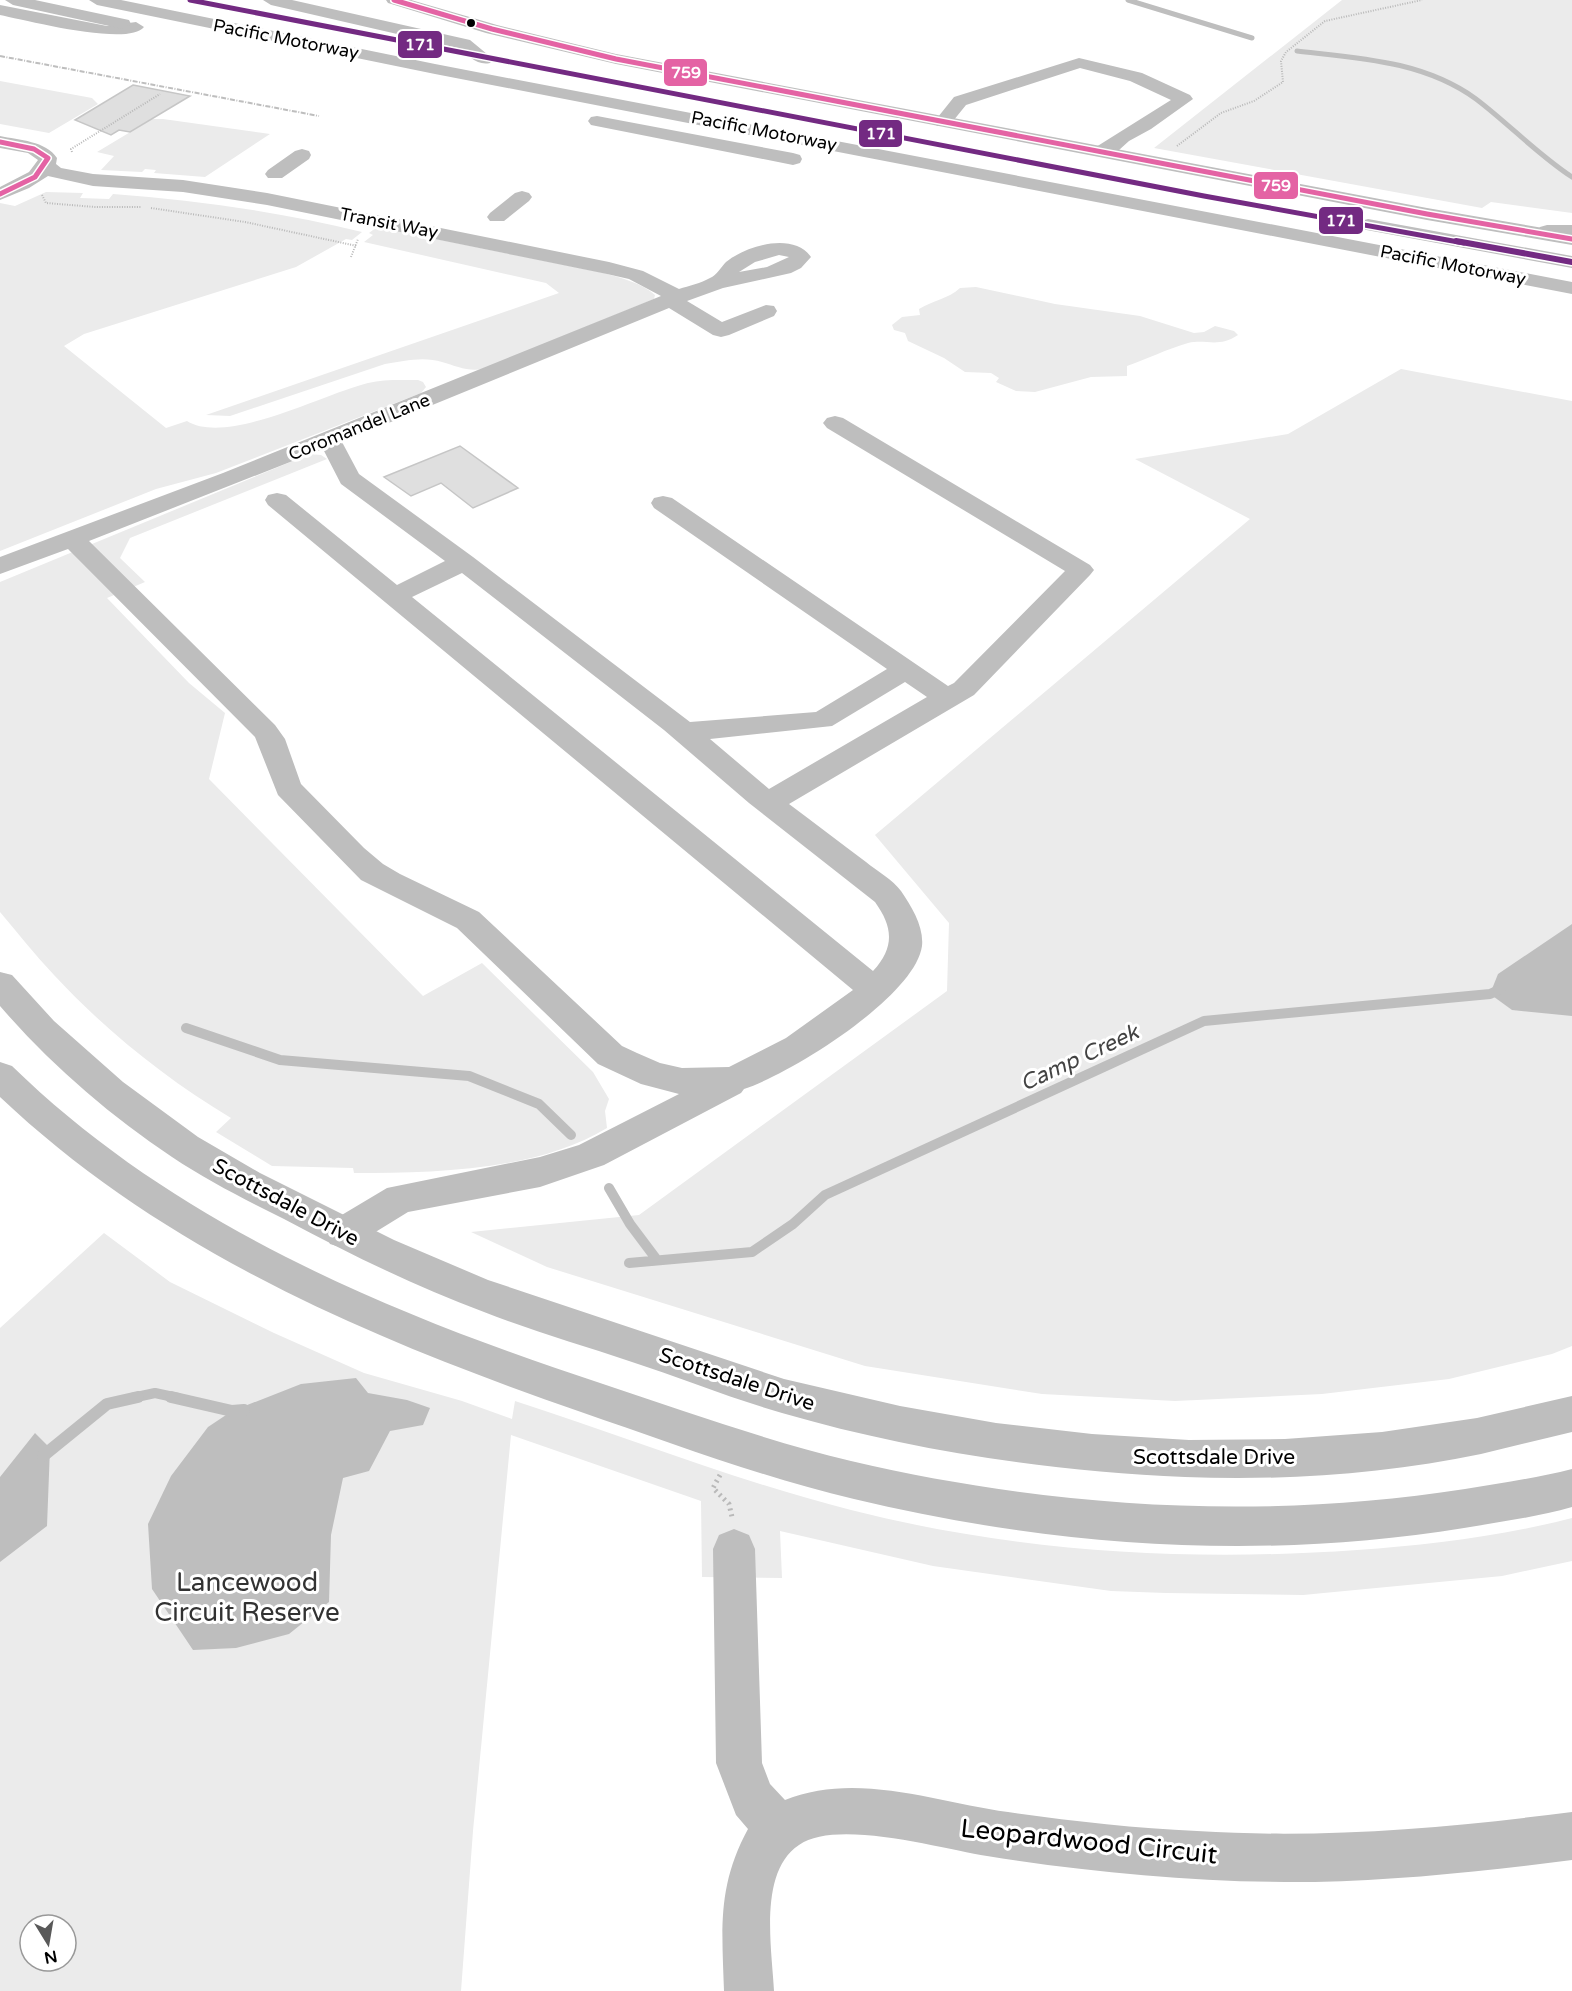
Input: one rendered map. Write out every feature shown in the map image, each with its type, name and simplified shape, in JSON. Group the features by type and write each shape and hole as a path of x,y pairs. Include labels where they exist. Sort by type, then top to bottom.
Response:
{"main road":[{"path":"13,0 158,32"},
{"name":"Pacific Motorway","path":"97,0 423,66 1572,288"},
{"name":"Pacific Motorway","path":"190,0 484,59 1193,194 1572,262"},
{"path":"271,0 464,44 484,59"},
{"path":"394,0 559,47 1427,214 1572,235"},
{"path":"0,10 106,30 136,27"},
{"path":"943,122 960,101 1079,63 1136,77 1184,99 1145,125 1122,136 1103,151"},
{"path":"362,72 484,97"},
{"path":"584,118 664,136 813,163"},
{"path":"0,141 43,153 48,158 47,166 41,173 6,190"},
{"path":"0,150 22,155 31,159 32,163 28,170 6,190"},
{"path":"275,174 302,155"},
{"name":"Transit Way","path":"47,166 55,172 93,180 224,192 335,212 623,271 674,299 722,330 766,311"},
{"name":"Transit Way","path":"6,190 93,180"},
{"path":"918,180 1067,205 1129,202"},
{"path":"335,212 356,195"},
{"path":"497,218 522,196"},
{"path":"1427,214 1572,235"},
{"path":"721,272 741,278 751,278 799,260 801,257 799,253 787,248 763,244"},
{"name":"Coromandel Lane","path":"0,567 326,440 674,299 738,263 772,250 787,248"},
{"path":"768,803 964,689 1081,570 835,423"},
{"path":"326,440 339,453 344,472 350,479 464,562 684,732 768,803 879,888 896,906 904,934 905,951 892,973 875,990 822,1030 769,1065 591,1155 540,1172 400,1199 343,1233"},
{"path":"277,500 875,990"},
{"path":"663,504 947,698"},
{"path":"72,539 265,731 271,739 288,788 372,872 468,920 610,1055 638,1070 665,1079 710,1082 747,1076"},
{"path":"394,596 464,562"},
{"path":"684,732 822,720 906,670"},
{"name":"Scottsdale Drive","path":"0,984 83,1069 130,1108 187,1148 247,1183 343,1233 379,1251 498,1301 801,1401 936,1433 1008,1444 1167,1460 1281,1459 1370,1453 1457,1442 1572,1414"},
{"path":"0,1074 20,1095 73,1140 142,1191 198,1228 323,1296 479,1359 735,1445 848,1479 927,1497 1045,1515 1135,1523 1251,1527 1367,1522 1449,1513 1572,1488"},
{"path":"735,1536 740,1763 752,1799 780,1829"},
{"name":"Leopardwood Circuit","path":"749,1991 748,1889 760,1852 780,1829 808,1815 838,1811 883,1815 1012,1837 1117,1850 1234,1857 1433,1852 1572,1836"}],"path":[{"path":"1147,160 1163,156 1221,113 1272,91 1283,82 1281,61 1286,52 1325,21 1422,0"},
{"path":"71,149 160,94"},
{"path":"39,189 46,202 174,210 357,246"},
{"path":"355,241 357,246"},
{"path":"351,257 357,246"},
{"path":"735,1445 713,1488 715,1494 727,1500 732,1506 731,1516 735,1536"}],"green space":[{"path":"1342,0 1572,0 1572,213 1491,202 1482,208 1154,148"},
{"path":"0,81 92,98 98,104 49,133 0,124"},
{"path":"152,119 270,134 205,177 154,173 156,170 145,169 142,172 101,170 114,156 97,152"},
{"path":"46,192 83,193 80,198 109,199 113,194 207,203 301,218 362,232 352,240 346,239 296,267 84,334 64,346 166,428 187,421 204,427 226,427 250,423 374,382 418,380 426,387 421,393 216,473 156,489 0,551 0,203 15,206"},
{"path":"377,227 604,273 644,287 655,295 654,299 483,369 467,369 428,359 385,364 230,416 206,415 559,293 546,283 364,242 373,235 369,233"},
{"path":"976,287 1055,304 1140,316 1194,333 1204,332 1215,326 1234,331 1238,335 1225,341 1195,342 1172,348 1127,366 1127,376 1091,377 1035,392 1016,391 996,382 999,378 991,373 965,372 944,358 908,341 905,333 894,330 892,325 902,317 920,315 919,309 951,295 960,288"},
{"path":"1401,369 1572,401 1572,1346 1552,1354 1449,1379 1322,1394 1175,1401 1042,1394 865,1366 547,1267 471,1232 639,1215 947,991 949,923 875,835 1250,519 1135,459 1288,434"},
{"path":"310,454 321,455 327,459 130,538 120,558 145,582 107,598 189,683 225,713 209,779 423,996 482,963 593,1072 609,1099 605,1111 607,1128 549,1153 484,1167 418,1172 354,1173 353,1168 272,1166 216,1132 231,1118 183,1087 116,1035 54,975 0,912 0,582"},
{"name":"Lancewood Circuit Reserve","path":"104,1233 170,1282 274,1333 364,1373 462,1401 512,1419 515,1401 766,1486 851,1510 913,1524 976,1536 1039,1544 1166,1554 1229,1555 1357,1550 1411,1545 1492,1535 1572,1518 1572,1561 1502,1576 1303,1595 1111,1591 933,1566 780,1531 782,1578 702,1577 701,1501 511,1435 473,1831 461,1991 0,1991 0,1328"}],"shaded area":[{"path":"1572,924 1572,1016 1512,1010 1490,994 1498,974"},
{"path":"356,1378 368,1393 407,1400 430,1408 423,1425 390,1431 369,1471 343,1478 331,1535 329,1602 289,1634 236,1648 193,1650 152,1589 148,1524 171,1476 208,1427 232,1411 301,1384"},
{"path":"35,1433 50,1448 47,1526 0,1562 0,1477"}],"building":[{"path":"133,85 190,96 130,132 119,130 111,135 75,120"},
{"path":"460,446 518,488 473,508 441,483 411,496 384,477"}],"waterway":[{"name":"Camp Creek","path":"1128,0 1252,38"},
{"name":"Camp Creek","path":"1297,51 1390,63 1435,76 1476,99 1572,177"},
{"name":"Camp Creek","path":"629,1263 752,1252 793,1224 825,1195 1204,1021 1490,994 1501,989"},
{"path":"186,1028 280,1060 469,1076 539,1104 571,1135"},
{"path":"609,1188 630,1224 657,1260"},
{"name":"Camp Creek","path":"132,1398 155,1393 178,1398"},
{"name":"Camp Creek","path":"43,1456 107,1404 138,1397"},
{"name":"Camp Creek","path":"171,1397 232,1411 244,1410"}],"railway":[{"path":"0,56 319,116"}],"transit line":[{"name":"171","path":"190,0 1204,196 1572,262"},
{"name":"759","path":"394,0 492,29 616,59 1427,214 1572,239"},
{"name":"759","path":"0,142 34,149 48,158 35,177 0,194"}]}
